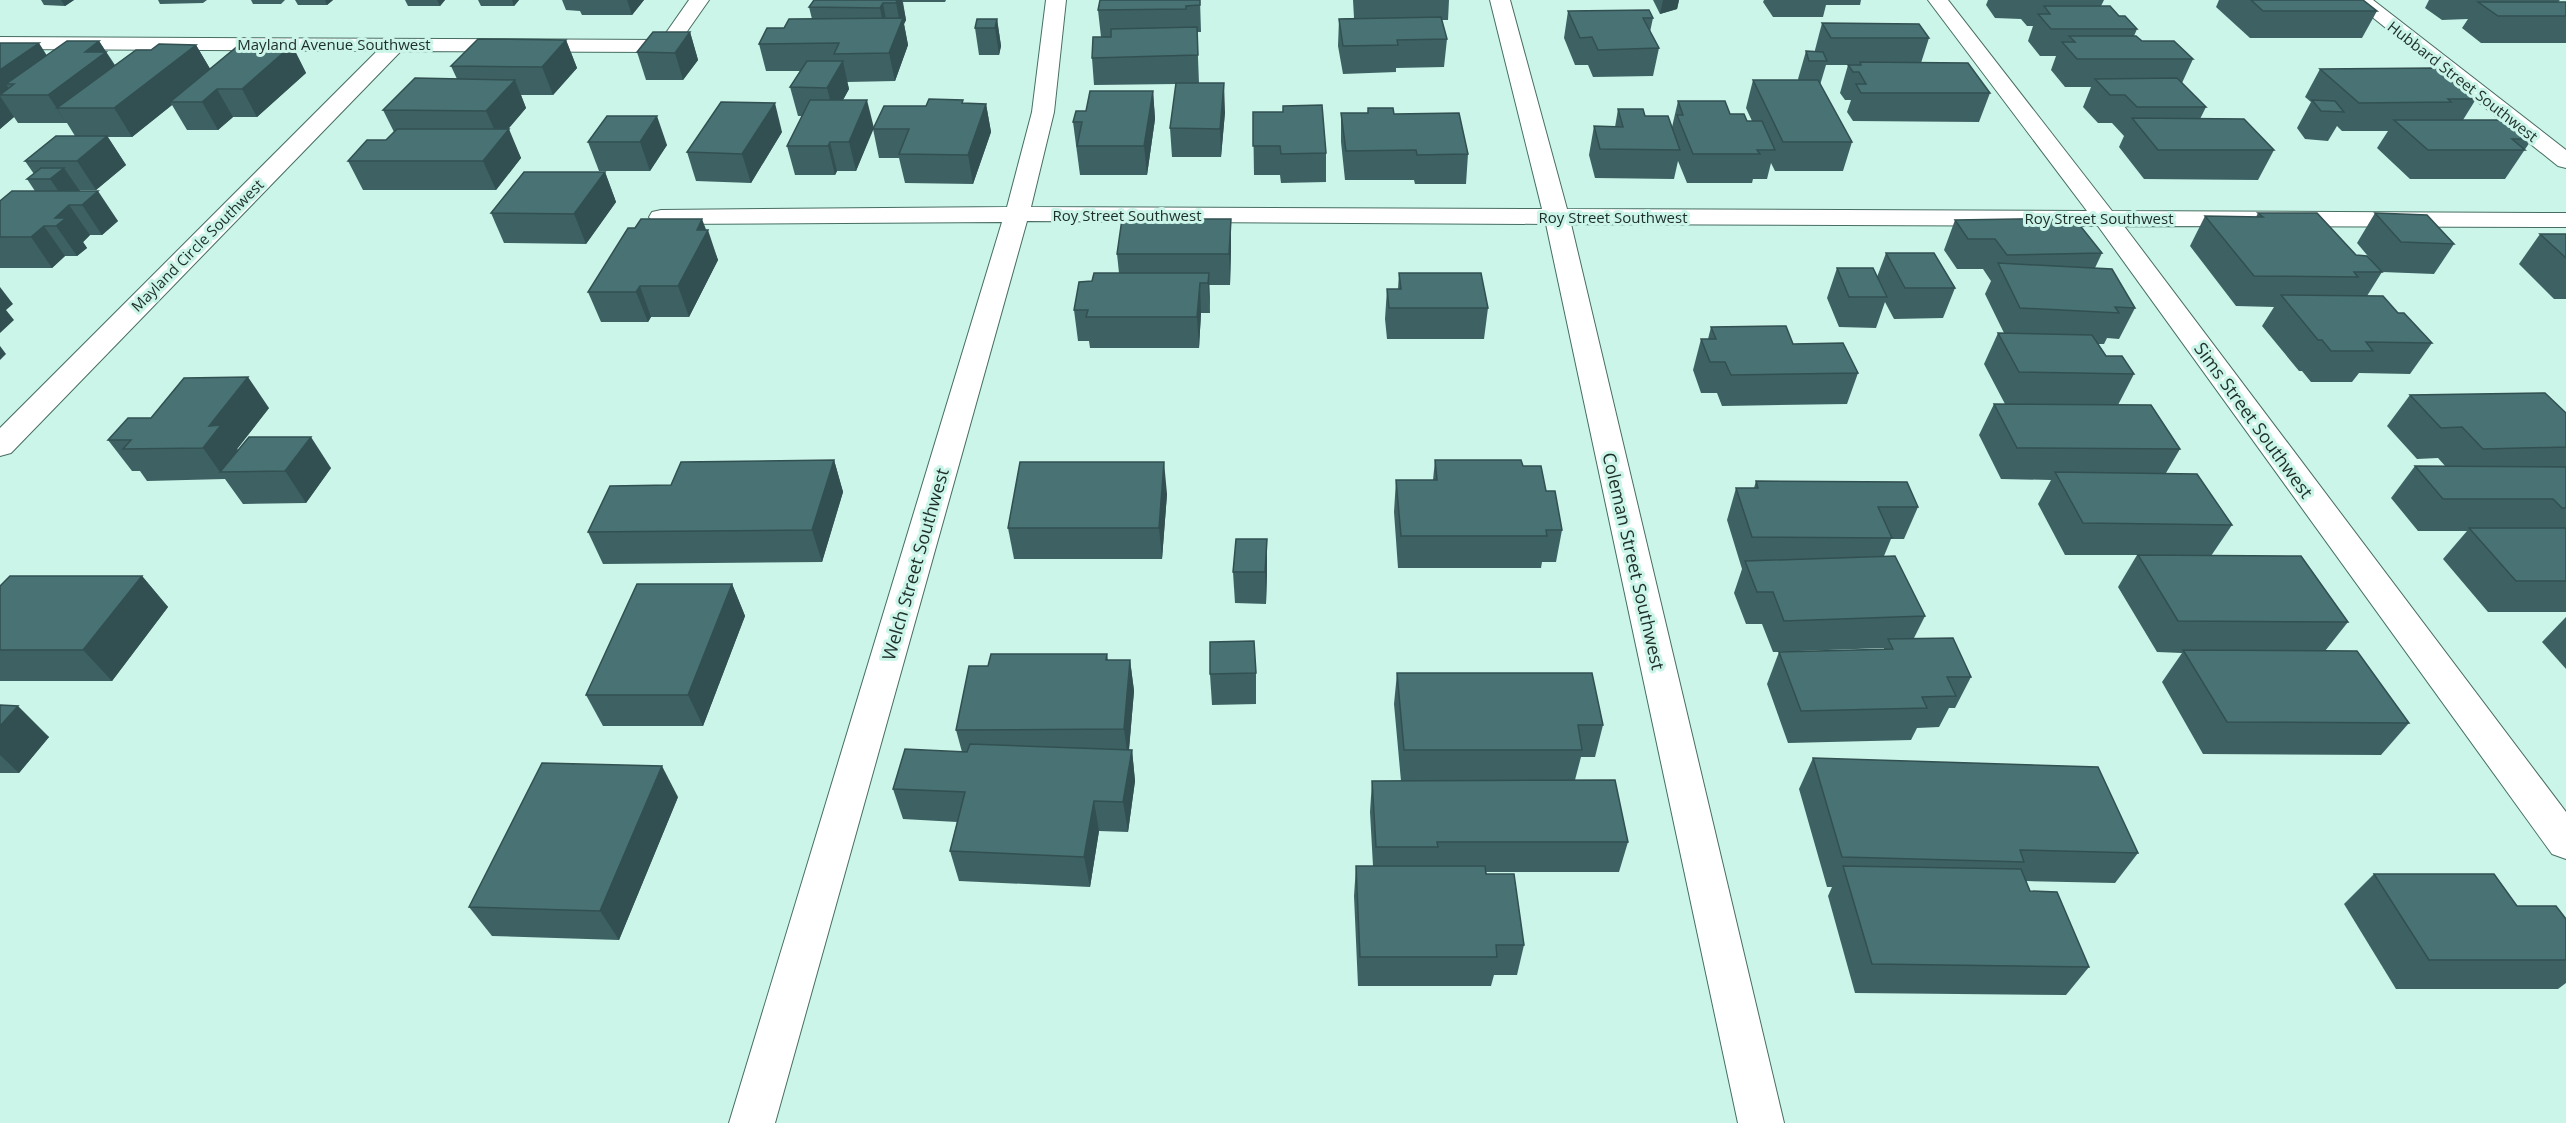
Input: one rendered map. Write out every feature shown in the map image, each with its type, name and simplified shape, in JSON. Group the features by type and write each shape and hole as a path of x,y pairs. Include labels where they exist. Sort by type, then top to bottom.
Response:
{"street":[{"name":"Mayland Avenue Southwest","path":"0,43 667,46 699,0"},
{"name":"Welch Street Southwest","path":"752,1123 1017,214 1043,112 1056,0"},
{"name":"Coleman Street Southwest","path":"1500,0 1557,217 1761,1123"},
{"name":"Sims Street Southwest","path":"1938,0 2105,218 2566,842"},
{"name":"Hubbard Street Southwest","path":"2361,0 2566,161"},
{"name":"Mayland Circle Southwest","path":"0,446 395,45"},
{"name":"Roy Street Southwest","path":"661,217 1017,214 2566,220"}],"building":[{"path":"814,0 897,0 896,3 883,3 880,8 809,7"},
{"path":"1100,0 1200,0 1200,5 1186,6 1186,9 1098,10"},
{"path":"2251,0 2363,0 2377,11 2263,11"},
{"path":"2478,2 2566,2 2566,16 2498,16"},
{"path":"2044,6 2110,6 2119,16 2125,16 2137,29 2051,29 2038,14 2050,14"},
{"path":"1649,10 1653,18 1643,18 1659,48 1598,50 1592,37 1580,38 1568,11"},
{"path":"1441,17 1447,39 1397,40 1398,45 1343,46 1339,19"},
{"path":"903,18 889,53 834,54 839,43 759,44 767,28 784,28 789,19"},
{"path":"977,19 997,19 995,28 975,28"},
{"path":"1822,23 1919,24 1929,38 1831,38"},
{"path":"1197,27 1198,55 1092,58 1093,37 1111,37 1111,29"},
{"path":"653,32 690,32 675,53 637,52"},
{"path":"2069,36 2136,36 2142,41 2174,41 2193,59 2077,59 2062,42 2075,42"},
{"path":"478,39 566,40 542,67 451,66"},
{"path":"67,41 99,41 85,52 106,52 48,95 0,95 14,84 6,84"},
{"path":"0,43 39,43 0,70"},
{"path":"159,44 196,45 114,108 57,108 136,50 151,50"},
{"path":"239,45 292,45 242,89 217,89 202,102 170,102"},
{"path":"1806,51 1823,52 1827,61 1809,61"},
{"path":"807,61 843,61 827,88 790,87"},
{"path":"1860,62 1968,63 1990,93 1861,93 1856,84 1866,84 1859,72 1853,72 1848,65 1861,65"},
{"path":"2436,68 2476,99 2448,99 2451,102 2359,103 2320,69"},
{"path":"415,78 515,80 486,111 383,110"},
{"path":"2177,78 2206,107 2137,107 2125,95 2110,95 2095,79"},
{"path":"1753,80 1818,80 1852,142 1783,142"},
{"path":"1176,83 1224,83 1220,129 1170,128"},
{"path":"1090,91 1153,91 1144,146 1077,146 1082,122 1073,122 1076,111 1086,111"},
{"path":"929,99 963,100 962,103 986,104 968,155 899,154 909,129 873,129 884,106 926,106"},
{"path":"810,100 867,100 849,142 830,142 828,146 787,146"},
{"path":"2312,100 2335,101 2344,112 2321,111"},
{"path":"1678,101 1725,101 1730,114 1744,114 1747,121 1762,121 1775,150 1757,150 1760,154 1693,154 1677,115 1683,115"},
{"path":"721,102 775,103 742,154 687,152"},
{"path":"1322,105 1326,153 1281,154 1280,146 1253,146 1253,112 1283,112 1283,106"},
{"path":"1368,108 1393,108 1394,114 1459,113 1468,154 1417,155 1416,150 1346,151 1341,113 1368,113"},
{"path":"1618,109 1643,109 1645,116 1668,116 1680,150 1600,149 1594,126 1623,127"},
{"path":"607,116 657,116 640,142 588,142"},
{"path":"2132,118 2244,119 2274,150 2158,150"},
{"path":"2394,120 2508,120 2532,139 2512,139 2525,150 2428,150"},
{"path":"397,129 509,129 483,161 348,161 367,140 386,140"},
{"path":"56,136 107,136 77,161 25,161"},
{"path":"41,168 64,168 50,179 27,179"},
{"path":"524,172 605,172 574,214 491,213"},
{"path":"12,191 98,191 82,205 69,205 55,218 66,218 56,226 44,226 31,237 0,237 0,201"},
{"path":"2258,213 2317,213 2356,255 2367,256 2382,272 2354,272 2358,277 2254,276 2205,216 2263,217"},
{"path":"2375,213 2427,215 2454,244 2401,242"},
{"path":"2074,218 2102,253 2007,255 1995,239 1968,239 1955,220"},
{"path":"641,219 702,219 697,230 708,230 678,286 640,286 636,292 588,292 628,228 635,228"},
{"path":"1122,219 1231,219 1229,254 1117,254"},
{"path":"2540,234 2566,234 2566,258"},
{"path":"1886,253 1934,253 1955,288 1905,288"},
{"path":"1998,263 2112,269 2135,308 2115,307 2119,313 2020,308"},
{"path":"1837,268 1873,268 1887,297 1849,297"},
{"path":"1094,273 1209,273 1208,283 1200,283 1197,317 1086,317 1088,310 1074,310 1079,282 1092,281"},
{"path":"1399,273 1481,273 1488,308 1389,308 1387,289 1401,289"},
{"path":"2281,295 2383,296 2398,313 2404,313 2432,343 2366,342 2373,351 2331,351 2322,340 2318,340"},
{"path":"1786,326 1793,344 1843,343 1858,373 1731,375 1725,362 1710,362 1701,339 1716,339 1711,327"},
{"path":"1998,333 2092,335 2106,356 2122,356 2134,374 2019,372"},
{"path":"248,377 209,426 221,425 203,448 123,449 131,440 108,440 128,418 151,418 184,378"},
{"path":"2545,393 2566,413 2566,447 2483,449 2462,427 2441,428 2410,395"},
{"path":"1994,404 2151,405 2180,449 2017,448"},
{"path":"249,437 311,437 285,471 220,472"},
{"path":"834,460 812,530 588,532 610,486 671,485 681,462"},
{"path":"1435,460 1521,460 1523,466 1541,466 1546,491 1555,491 1562,530 1546,530 1547,536 1401,536 1396,480 1437,480"},
{"path":"1020,462 1164,462 1159,528 1008,528"},
{"path":"2415,466 2566,467 2566,508 2562,508 2553,499 2443,499"},
{"path":"2055,472 2197,474 2232,525 2083,523"},
{"path":"1756,481 1907,482 1918,507 1878,507 1892,538 1752,537 1736,488 1758,488"},
{"path":"2469,528 2566,528 2566,581 2516,581"},
{"path":"1236,539 1267,539 1265,572 1233,572"},
{"path":"2138,555 2301,556 2348,622 2178,621"},
{"path":"1895,556 1925,616 1784,621 1773,592 1757,592 1745,561"},
{"path":"10,576 142,576 83,650 0,650 0,586"},
{"path":"637,584 732,584 688,695 586,695"},
{"path":"1953,638 1971,677 1947,677 1956,696 1922,697 1927,708 1801,711 1779,652 1893,649 1888,639"},
{"path":"1254,641 1256,673 1210,674 1210,642"},
{"path":"2183,650 2357,651 2409,723 2227,722"},
{"path":"991,654 1107,654 1106,660 1130,660 1124,729 956,730 969,666 988,666"},
{"path":"1397,673 1592,673 1603,725 1578,725 1582,750 1404,750"},
{"path":"0,705 18,706 0,726"},
{"path":"970,744 1132,750 1123,802 1094,801 1084,857 950,851 965,792 893,789 905,749 967,752"},
{"path":"1813,758 2098,767 2138,853 2020,850 2024,862 1842,857"},
{"path":"542,763 662,766 600,911 469,907"},
{"path":"1615,780 1628,842 1437,842 1438,847 1376,847 1372,781"},
{"path":"1356,866 1485,866 1486,874 1514,874 1524,945 1496,945 1497,957 1360,957"},
{"path":"1843,866 2021,869 2030,891 2057,892 2089,967 1872,964"},
{"path":"2374,874 2494,874 2517,906 2556,906 2566,919 2566,960 2429,960"}]}
